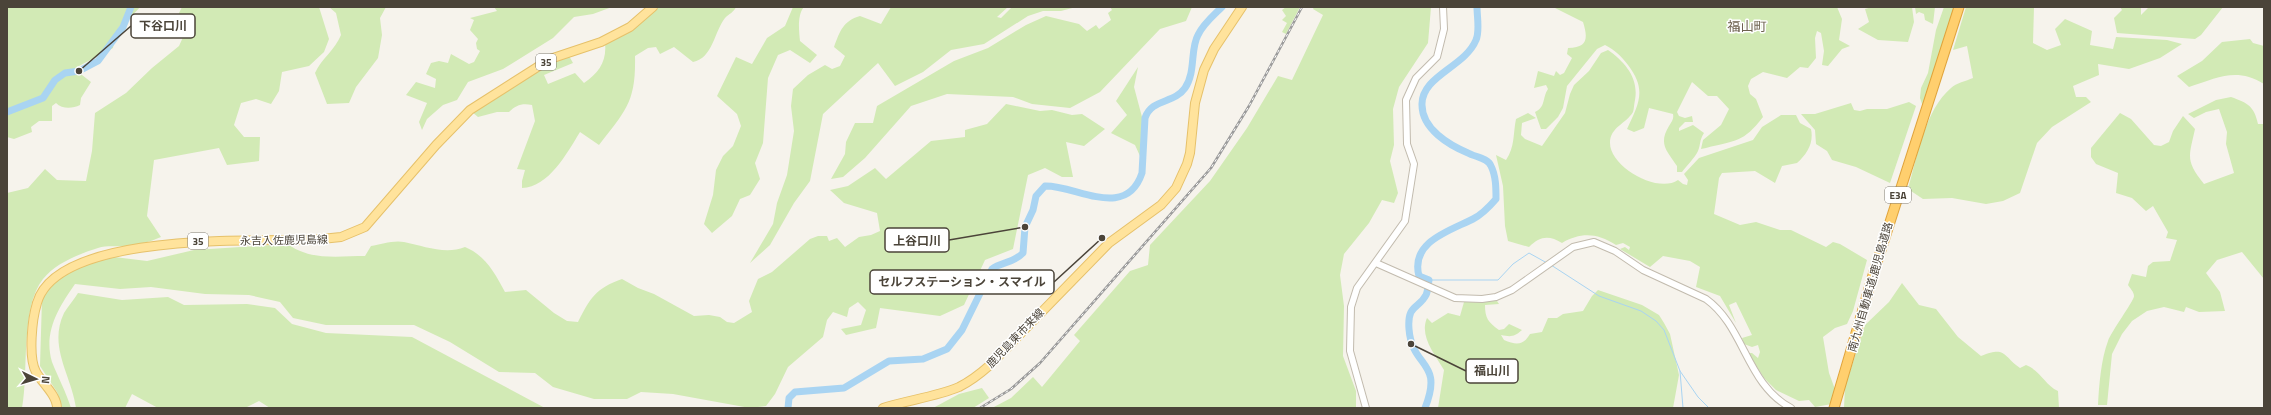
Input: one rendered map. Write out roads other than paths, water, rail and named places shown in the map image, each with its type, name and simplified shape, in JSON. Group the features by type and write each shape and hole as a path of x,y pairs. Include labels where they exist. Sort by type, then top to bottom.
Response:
{"highway":[{"name":"南九州自動車道;鹿児島道路","path":"1834,408 1873,275 1959,7"}],"main road":[{"name":"永吉入佐鹿児島線","path":"57,408 56,401 34,366 32,348 37,303 46,286 65,270 96,257 112,253 175,243 332,239 356,232 370,222 436,145 470,110 550,59 601,42 630,27 653,7"},
{"name":"鹿児島東市来線","path":"883,408 959,387 976,377 990,366 1109,243 1145,217 1170,195 1180,182 1187,164 1195,103 1204,70 1214,49 1242,7"}],"street":[{"path":"1366,408 1350,351 1349,322 1351,307 1357,288 1376,263 1387,245 1398,234 1405,222 1414,171 1414,164 1406,144 1406,100 1416,78 1437,57 1444,28 1443,7"},
{"path":"1376,263 1433,290 1455,298 1470,300 1496,297 1512,290 1573,246 1594,242 1605,245 1642,270 1706,299 1715,305 1726,319 1762,385 1784,404 1791,408"}],"waterway":[{"path":"7,112 43,98 55,80 65,73 79,71 98,61 123,27 131,7"},
{"path":"788,408 789,398 795,392 844,388 889,361 923,359 947,349 962,330 992,269 1016,259 1023,253 1025,227 1033,210 1036,196 1045,186 1057,187 1099,197 1112,198 1124,195 1135,187 1142,173 1145,118 1153,107 1175,97 1185,88 1191,75 1194,47 1198,35 1206,23 1222,7"},
{"path":"1425,408 1430,392 1431,381 1429,372 1415,351 1411,342 1409,329 1410,315 1414,308 1423,299 1428,288 1429,280 1419,276 1418,264 1420,254 1434,239 1476,217 1496,199 1495,178 1489,163 1484,159 1453,146 1438,135 1427,122 1423,114 1422,105 1428,86 1463,57 1476,40 1478,28 1477,7"},
{"path":"1429,280 1498,280 1513,264 1529,253 1547,263"},
{"path":"1551,265 1599,296 1641,311 1656,321 1664,330 1680,371 1698,397 1709,408"},
{"path":"1680,371 1683,408"}],"railway":[{"path":"980,408 1011,389 1040,363 1211,168 1249,106 1302,7"}],"place":[{"name":"下谷口川","path":"79,71"},
{"name":"上谷口川","path":"1025,227"},
{"name":"セルフステーション・スマイル","path":"1102,238"},
{"name":"福山川","path":"1411,344"}],"district":[{"name":"福山町","path":"1747,26"}]}
